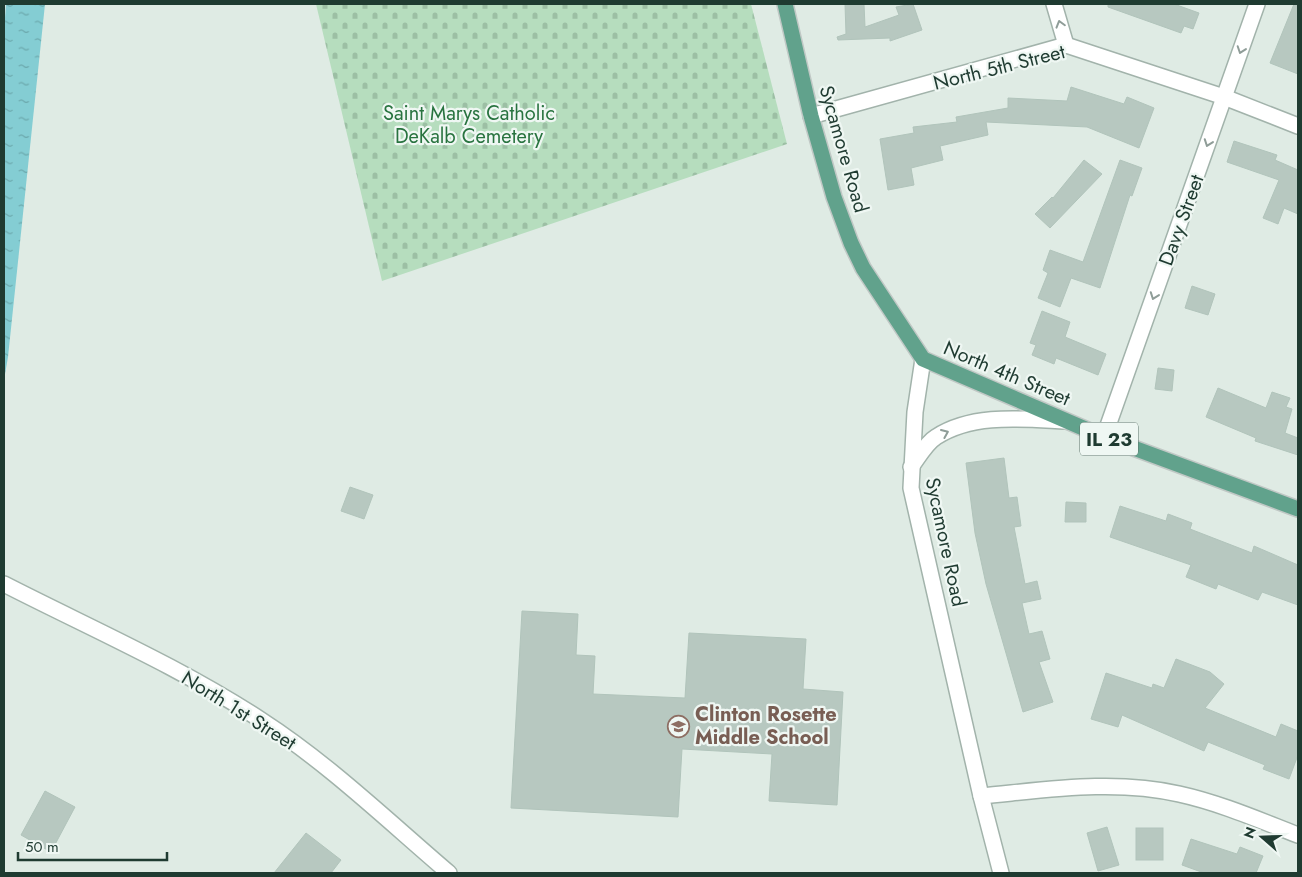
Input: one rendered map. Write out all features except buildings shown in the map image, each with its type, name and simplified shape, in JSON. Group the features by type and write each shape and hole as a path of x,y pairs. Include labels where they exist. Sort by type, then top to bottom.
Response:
{"main road":[{"name":"Sycamore Road","path":"785,4 810,116 834,197 851,244 863,268 923,359"},
{"name":"North 4th Street","path":"923,359 1104,437 1298,509"}],"street":[{"path":"1054,4 1066,45"},
{"name":"Davy Street","path":"1104,437 1257,4"},
{"name":"North 5th Street","path":"810,116 1066,45 1224,97 1298,126"},
{"name":"Sycamore Road","path":"923,359 915,412 911,488 981,796 1001,873"},
{"path":"911,467 934,438 965,425 1006,418 1068,421"},
{"name":"North 1st Street","path":"4,584 200,683 262,720 325,766 449,873"},
{"path":"981,796 1085,787 1133,788 1178,793 1298,835"}],"green space":[{"name":"Saint Marys Catholic DeKalb Cemetery","path":"316,4 751,4 787,144 382,281"}],"water":[{"path":"6,4 45,4 4,380 4,32"}],"place":[{"name":"Clinton Rosette Middle School","path":"679,726"}]}
